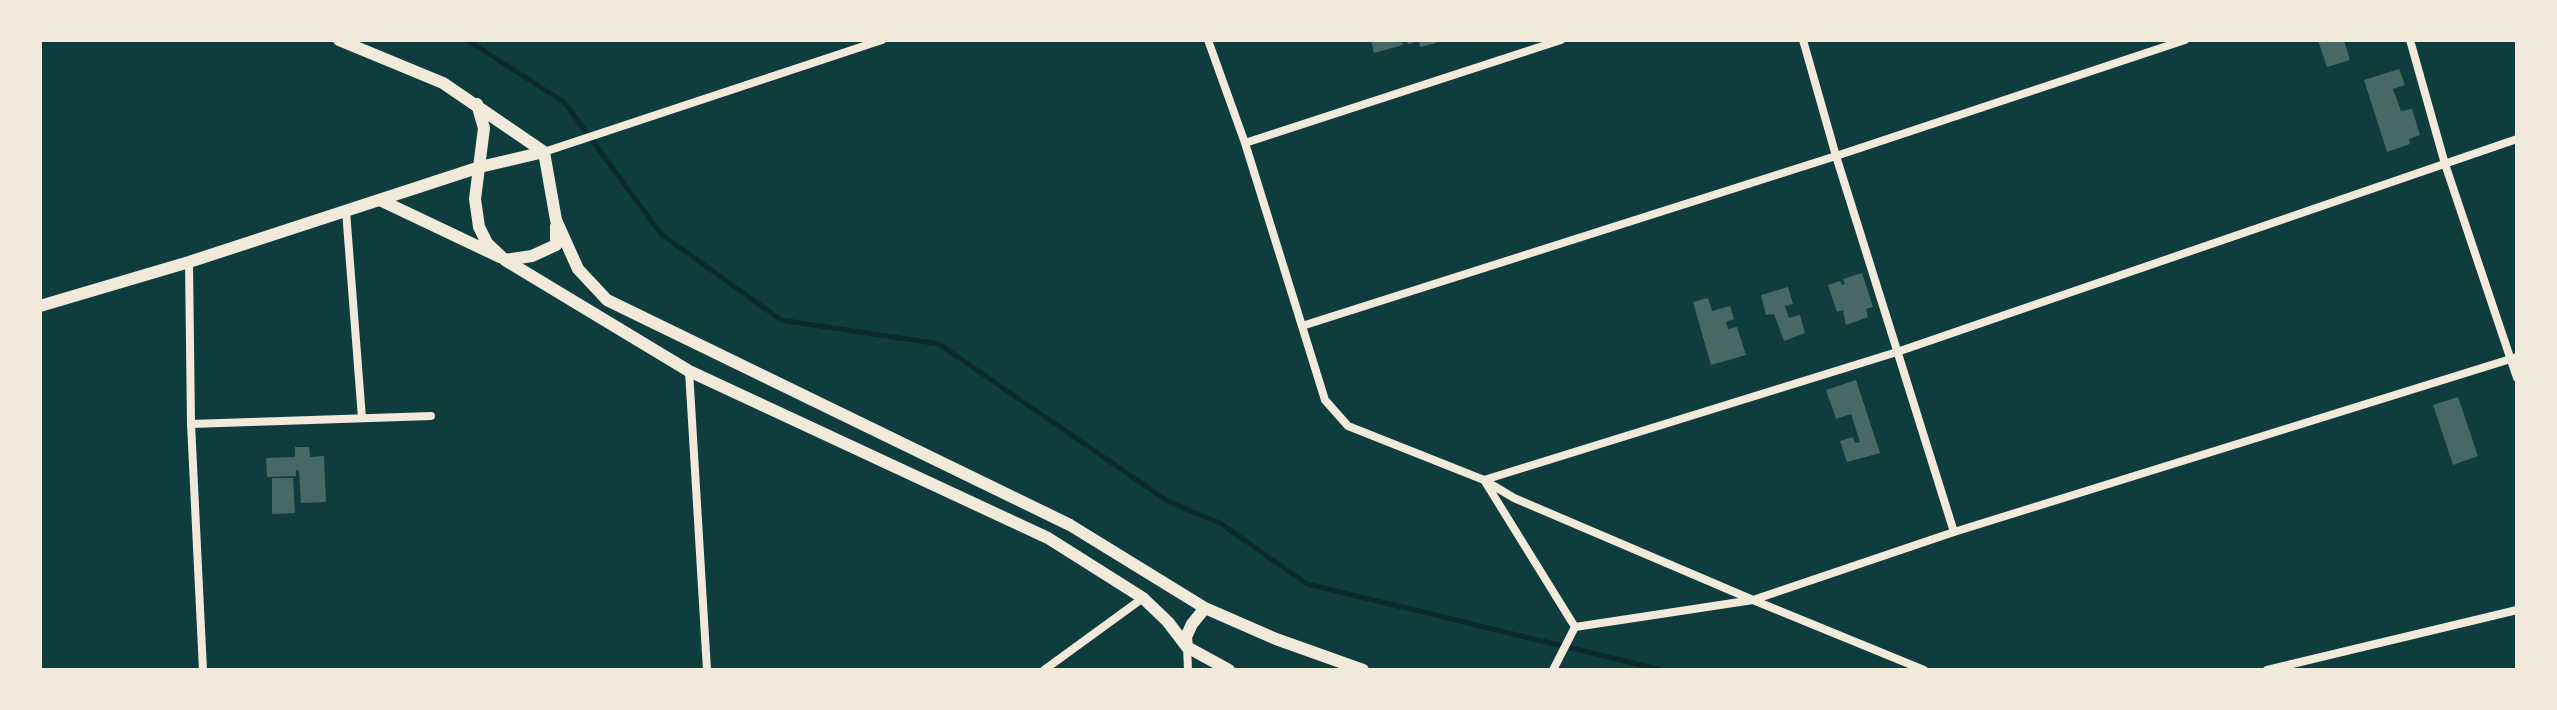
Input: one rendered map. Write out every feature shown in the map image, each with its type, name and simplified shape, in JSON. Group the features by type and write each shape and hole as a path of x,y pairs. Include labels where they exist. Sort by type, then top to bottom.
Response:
{"main road":[{"path":"339,40 443,83 544,152 556,220 556,245 532,256 505,260"},
{"path":"477,104 484,128 475,199 479,227 487,243 505,260"},
{"path":"40,306 189,262 480,167 544,152"},
{"path":"380,200 505,260 689,371 1048,538 1143,598 1168,622 1187,647 1229,670"},
{"path":"556,220 578,269 607,300 1070,525 1205,608 1276,639 1363,670"},
{"path":"1187,647 1186,637 1192,624 1205,608"}],"street":[{"path":"544,152 882,40"},
{"path":"1208,40 1245,143 1325,400 1348,426 1484,480 1514,498 1924,670"},
{"path":"1245,143 1561,40"},
{"path":"1803,40 1836,156 1954,532"},
{"path":"1302,326 1836,156 2185,40"},
{"path":"2410,40 2445,164 2514,358 2517,378"},
{"path":"1484,480 1897,352 2517,139"},
{"path":"346,211 362,418"},
{"path":"189,262 191,424 203,670"},
{"path":"1575,627 1753,600 1954,532 2514,358"},
{"path":"689,371 707,670"},
{"path":"191,424 431,416"},
{"path":"1484,480 1575,627"},
{"path":"1044,670 1143,598"},
{"path":"2267,670 2517,610"},
{"path":"1553,670 1575,627"},
{"path":"1187,647 1188,670"}],"building":[{"path":"1371,40 1401,40 1403,45 1374,53"},
{"path":"1407,40 1435,40 1436,43 1420,47 1419,41 1408,44"},
{"path":"2318,40 2344,40 2350,60 2327,67"},
{"path":"2399,69 2405,85 2393,89 2401,111 2412,109 2420,135 2409,139 2410,144 2387,152 2364,80"},
{"path":"1862,273 1873,307 1866,309 1868,317 1846,325 1843,310 1837,312 1828,285 1840,281 1842,285 1845,284 1843,279"},
{"path":"1788,287 1793,304 1785,306 1789,318 1800,315 1805,333 1784,341 1774,314 1766,315 1761,295"},
{"path":"1708,298 1712,311 1730,306 1734,319 1726,322 1728,329 1737,327 1746,355 1711,365 1693,302"},
{"path":"1856,380 1880,453 1847,462 1840,441 1853,437 1855,443 1860,442 1851,414 1836,419 1826,390"},
{"path":"2458,397 2478,456 2453,465 2433,405"},
{"path":"295,447 309,447 310,457 324,456 326,502 301,503 299,471 296,470 296,476 267,477 266,458 295,457"},
{"path":"272,478 293,478 295,513 272,514"}],"waterway":[{"path":"467,40 564,102 661,234 781,320 939,344 1169,502 1220,523 1307,584 1662,670"}]}
